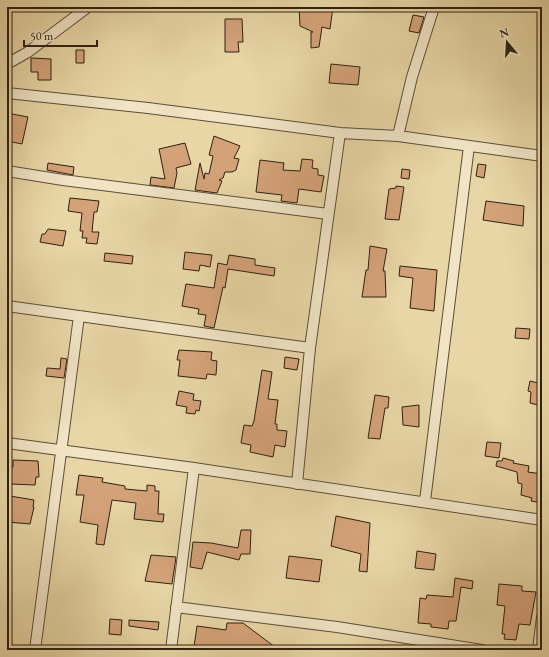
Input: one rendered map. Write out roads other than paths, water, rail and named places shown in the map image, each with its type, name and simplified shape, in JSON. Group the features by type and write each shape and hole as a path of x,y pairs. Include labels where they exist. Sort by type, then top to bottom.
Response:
{"street":[{"path":"7,64 28,52 88,7"},
{"path":"398,136 412,76 434,7"},
{"path":"7,93 148,108 340,133 398,136 542,156"},
{"path":"297,484 310,348 340,133"},
{"path":"425,502 469,146"},
{"path":"7,171 63,180 328,214"},
{"path":"7,306 310,348"},
{"path":"35,650 60,450 79,316"},
{"path":"7,443 194,468 542,520"},
{"path":"171,650 194,468"},
{"path":"176,607 337,627 482,650"},
{"path":"538,650 542,617"}]}
